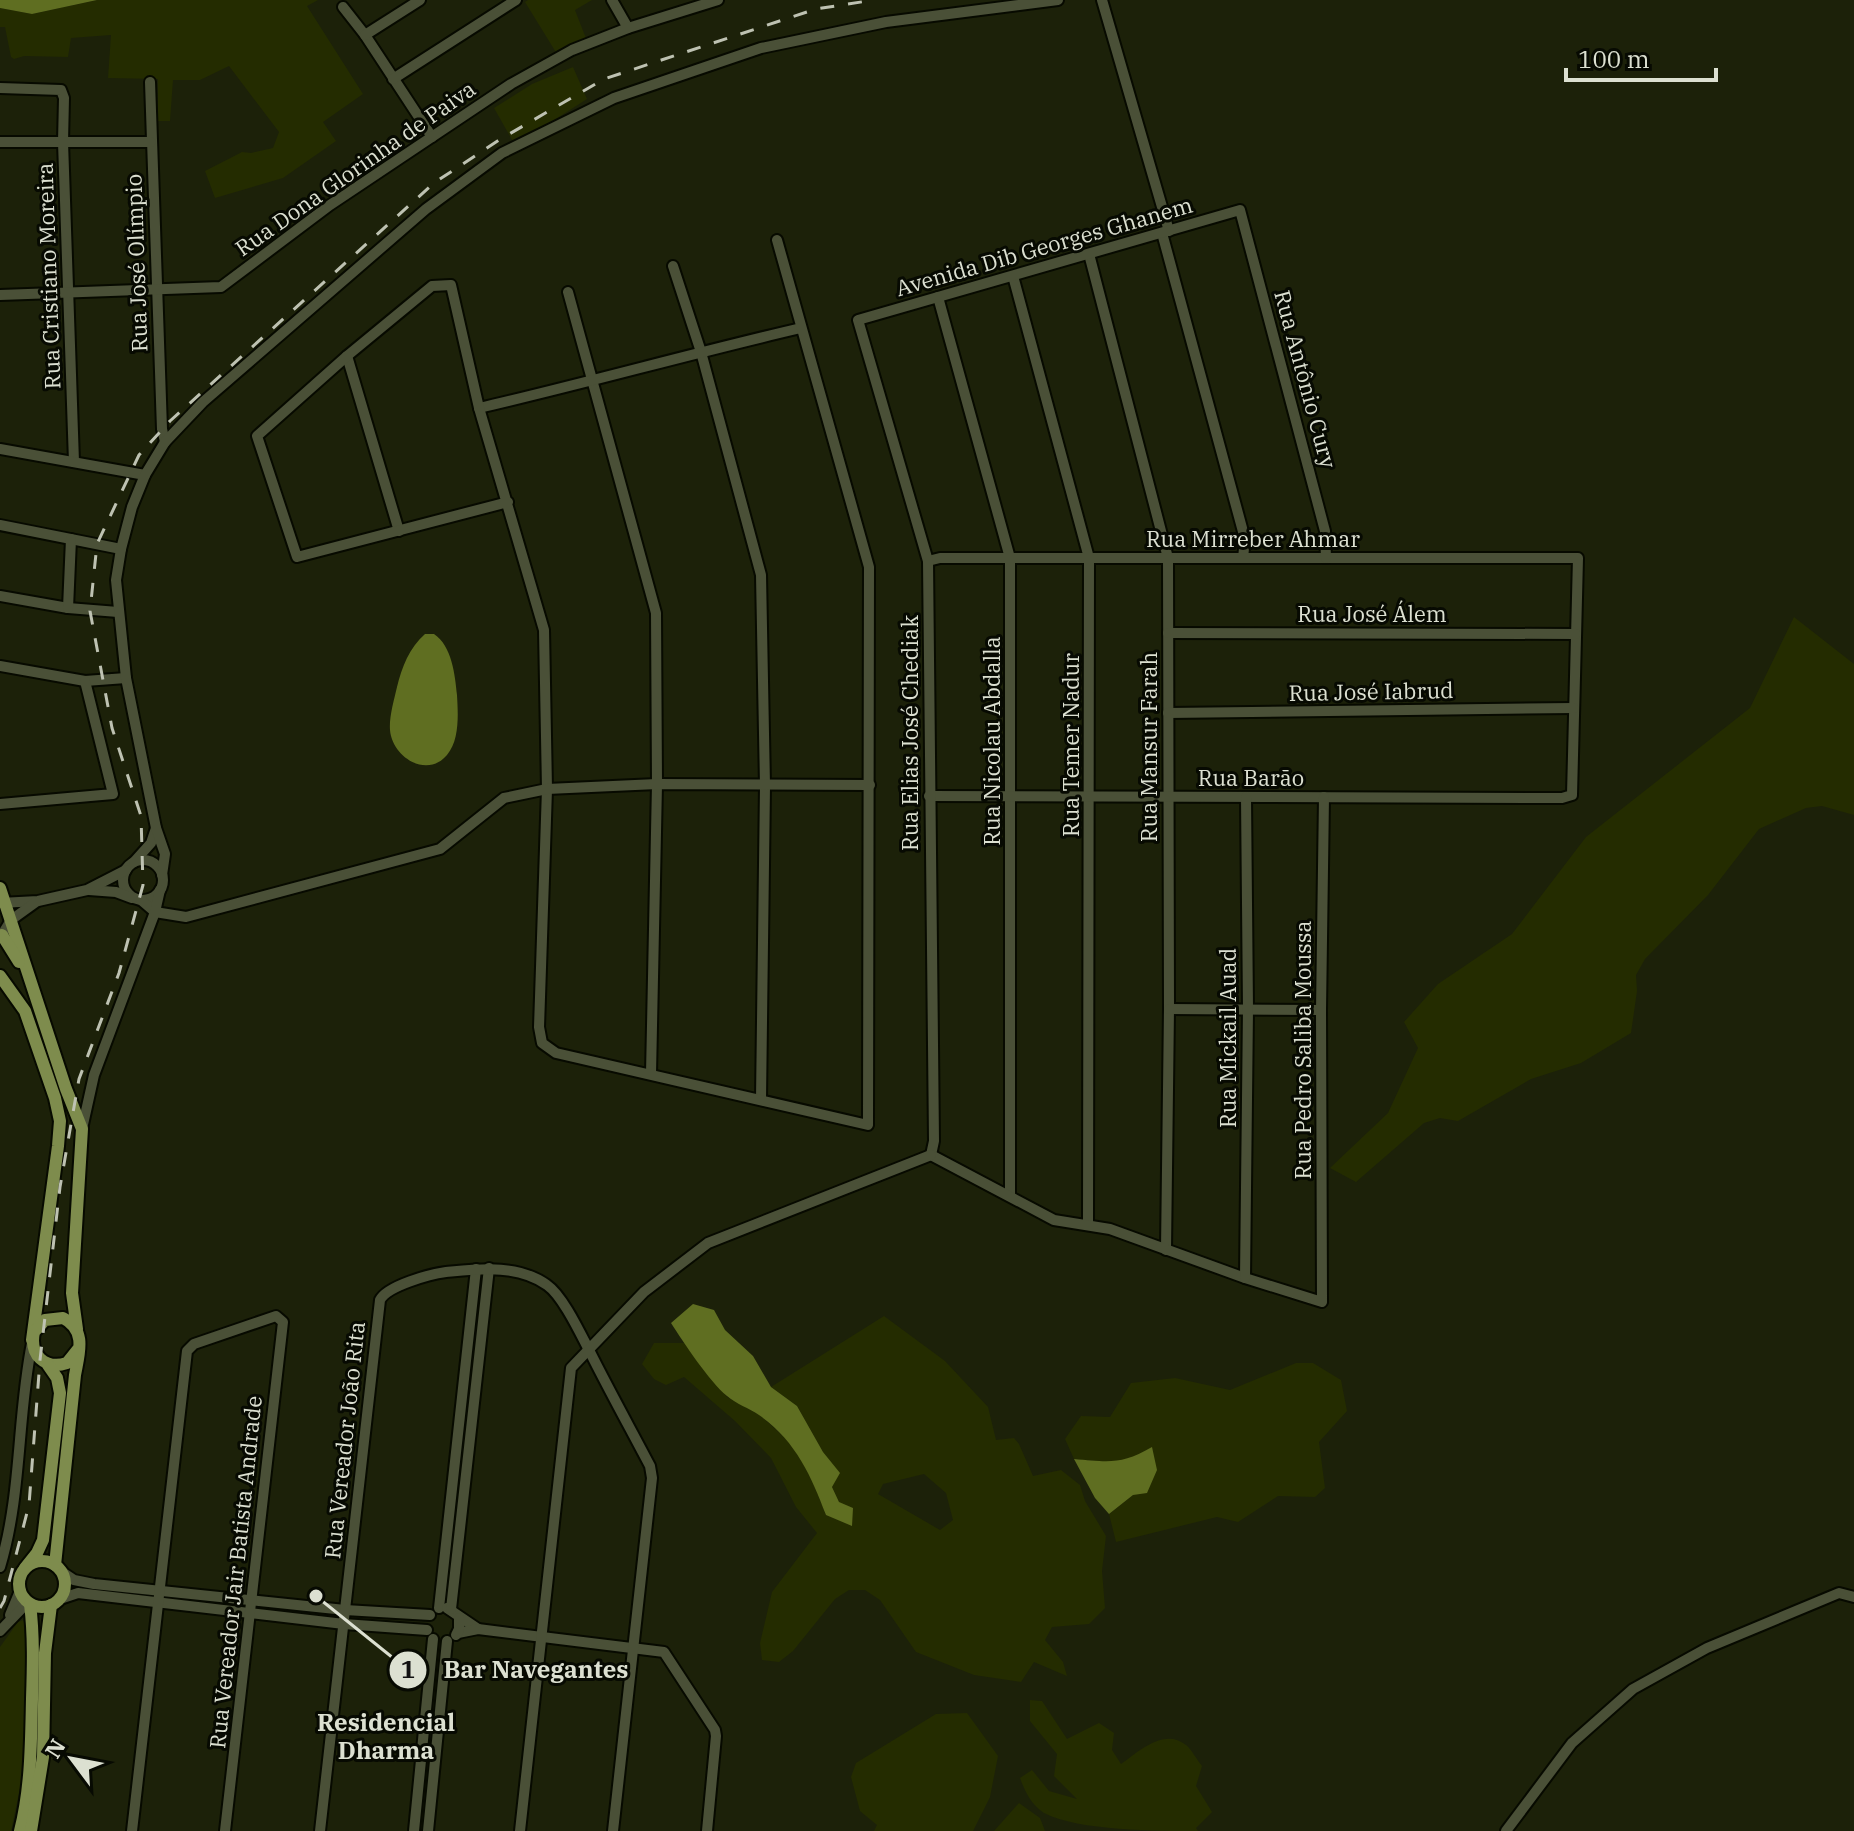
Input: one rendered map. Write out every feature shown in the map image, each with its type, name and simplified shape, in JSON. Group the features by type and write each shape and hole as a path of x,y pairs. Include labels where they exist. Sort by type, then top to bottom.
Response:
{"main road":[{"path":"0,888 2,903 11,920 82,1129 72,1293 80,1338 58,1568 65,1586 56,1602 45,1653 43,1757 31,1831"},
{"path":"1,934 29,978"},
{"path":"0,976 25,1011 60,1121 32,1342 40,1360 57,1378 60,1393 46,1526 37,1553 20,1577 33,1644 31,1763 20,1831"},
{"path":"32,1342 38,1325 53,1317 63,1318 77,1329"},
{"path":"48,1365 67,1363 79,1348"},
{"path":"25,1568 34,1562 45,1561 58,1568"},
{"path":"26,1599 41,1607 56,1602"}],"street":[{"path":"365,35 420,0"},
{"path":"393,79 516,0"},
{"path":"612,0 628,28"},
{"name":"Rua Dona Glorinha de Paiva","path":"0,295 221,287 330,205 511,84 572,50 628,28 718,0"},
{"path":"82,1129 94,1075 155,912 165,854 156,828 126,678 116,580 132,507 145,475 165,442 203,402 426,209 502,153 614,98 761,48 886,22 1058,0"},
{"path":"1102,0 1245,539 1243,558"},
{"path":"343,7 432,137"},
{"name":"Rua José Olímpio","path":"150,82 156,291 165,442"},
{"name":"Rua Cristiano Moreira","path":"0,88 61,90 64,98 74,462"},
{"path":"0,142 151,142"},
{"name":"Avenida Dib Georges Ghanem","path":"858,320 1240,210"},
{"name":"Rua Antônio Cury","path":"1240,210 1325,531 1326,558"},
{"path":"508,502 297,557 257,436 432,286 451,285 479,408 508,502 544,630 547,789 539,1027 542,1043 556,1053 868,1125 869,567 777,240"},
{"name":"Rua Mansur Farah","path":"1089,254 1168,558 1166,1250"},
{"path":"673,266 701,352 761,575 765,786 761,1099"},
{"name":"Rua Temer Nadur","path":"1013,276 1089,558 1088,1224"},
{"path":"568,292 656,613 657,784 651,1074"},
{"name":"Rua Nicolau Abdalla","path":"938,297 1010,558 1010,1195"},
{"name":"Rua Elias José Chediak","path":"858,320 928,561 934,1141 931,1155"},
{"path":"479,408 801,328"},
{"path":"347,356 399,531"},
{"path":"0,449 145,475"},
{"path":"0,525 121,549"},
{"path":"68,608 71,539"},
{"name":"Rua Mirreber Ahmar","path":"928,561 940,558 1578,558 1576,634"},
{"path":"0,596 68,608 118,612"},
{"name":"Rua José Álem","path":"1168,633 1576,634"},
{"path":"1574,708 1576,634"},
{"path":"0,666 85,681 126,678"},
{"path":"0,804 113,794 85,681"},
{"name":"Rua Barão","path":"929,796 1562,798 1572,795 1574,708"},
{"name":"Rua José Iabrud","path":"1168,713 1574,708"},
{"path":"156,828 151,843 130,867 124,887 155,912 186,917 440,849 504,798 547,789 657,784 870,785"},
{"name":"Rua Mickail Auad","path":"1245,1278 1248,1009 1246,797"},
{"name":"Rua Pedro Saliba Moussa","path":"1245,1278 1322,1302 1324,797"},
{"path":"2,903 38,901 87,890 143,861 153,863 162,875"},
{"path":"87,890 116,892 138,900 152,898 160,890"},
{"path":"1,934 11,920 38,901"},
{"path":"1169,1009 1321,1010"},
{"path":"520,1831 571,1368 644,1292 708,1243 931,1155 1054,1220 1110,1229 1245,1278"},
{"path":"414,1831 430,1634 444,1613 489,1268"},
{"path":"458,1633 444,1613 476,1269 511,1270 548,1285 577,1325 650,1466 652,1478 613,1831"},
{"name":"Rua Vereador João Rita","path":"320,1831 380,1300 383,1294 437,1273 476,1269"},
{"name":"Rua Vereador Jair Batista Andrade","path":"159,1590 189,1348 276,1316 283,1322 225,1831"},
{"path":"0,1567 7,1545 19,1465 32,1342"},
{"path":"58,1568 74,1580 94,1584 345,1610 444,1613 478,1629"},
{"path":"132,1831 159,1590"},
{"path":"56,1602 78,1593 430,1634 447,1641"},
{"path":"1506,1831 1572,1743 1633,1689 1707,1648 1839,1593 1854,1597"},
{"path":"3,1627 26,1599"},
{"path":"428,1831 447,1641 458,1633 478,1629 664,1652 716,1736 707,1831"}],"shaded area":[{"path":"0,0 97,0 32,14 0,8"},
{"path":"97,0 318,0 307,6 363,94 323,122 336,141 283,178 215,198 205,171 242,152 273,148 279,132 229,66 200,80 173,80 170,121 158,121 158,79 108,78 111,35 71,38 68,57 11,57 5,27 0,27 0,8 32,14"},
{"path":"592,0 575,10 587,41 557,54 525,2"},
{"path":"573,67 587,99 515,145 494,108 532,84"},
{"path":"1794,617 1854,664 1854,815 1822,806 1806,808 1759,829 1708,895 1645,959 1636,975 1631,1033 1581,1063 1531,1079 1458,1121 1440,1118 1424,1123 1356,1182 1330,1168 1388,1113 1418,1048 1404,1022 1438,984 1512,934 1586,837 1750,708"},
{"path":"425,634 434,634 449,653 458,710 451,749 439,762 430,765 412,762 404,756 392,740 390,730 401,672 410,652"},
{"path":"693,1304 714,1310 725,1330 753,1356 771,1387 797,1406 823,1452 840,1473 832,1487 839,1502 853,1508 852,1526 826,1515 808,1472 783,1436 759,1415 727,1396 697,1361 671,1323"},
{"path":"884,1316 945,1361 988,1407 996,1440 1014,1438 1033,1476 1061,1470 1080,1485 1085,1501 1106,1536 1102,1571 1105,1608 1089,1624 1052,1627 1045,1640 1063,1662 1067,1676 1034,1662 1021,1682 974,1675 916,1652 880,1600 865,1590 849,1590 835,1599 793,1651 779,1662 762,1660 760,1643 772,1592 817,1533 796,1507 771,1458 735,1421 684,1377 666,1385 654,1379 642,1364 654,1343 685,1343 727,1397 760,1415 794,1446 812,1477 826,1515 839,1502 832,1487 839,1473 823,1452 797,1406 771,1387","holes":["924,1474 946,1493 953,1520 940,1530 878,1494 883,1484"]},
{"path":"1296,1363 1313,1363 1341,1380 1347,1411 1319,1442 1325,1488 1315,1497 1278,1496 1238,1522 1217,1517 1116,1542 1109,1514 1133,1495 1152,1448 1130,1460 1074,1459 1065,1439 1081,1416 1110,1417 1131,1383 1175,1378 1230,1390"},
{"path":"1152,1447 1157,1470 1147,1493 1133,1495 1109,1514 1095,1498 1074,1459 1114,1461 1132,1457"},
{"path":"23,1620 29,1631 24,1769 11,1831 0,1831 0,1647 18,1622"},
{"path":"1030,1700 1042,1701 1067,1739 1099,1723 1114,1733 1112,1750 1121,1764 1152,1743 1178,1740 1186,1745 1202,1766 1196,1786 1212,1812 1196,1828 1198,1831 1097,1827 1044,1813 1035,1806 1020,1778 1032,1770 1049,1791 1077,1799 1054,1776 1057,1754 1030,1721"},
{"path":"967,1713 998,1756 990,1797 973,1831 874,1831 877,1825 860,1811 851,1777 856,1763 936,1714"},
{"path":"1019,1803 1040,1818 1045,1831 994,1831"}],"railway":[{"path":"0,1608 29,1505 40,1360 60,1187 79,1079 119,973 143,885 141,816 112,728 90,611 97,544 139,455 170,421 434,183 499,140 604,79 816,9 874,0"}],"place":[{"name":"Bar Navegantes","path":"316,1596"}],"district":[{"name":"Residencial Dharma","path":"386,1736"}]}
